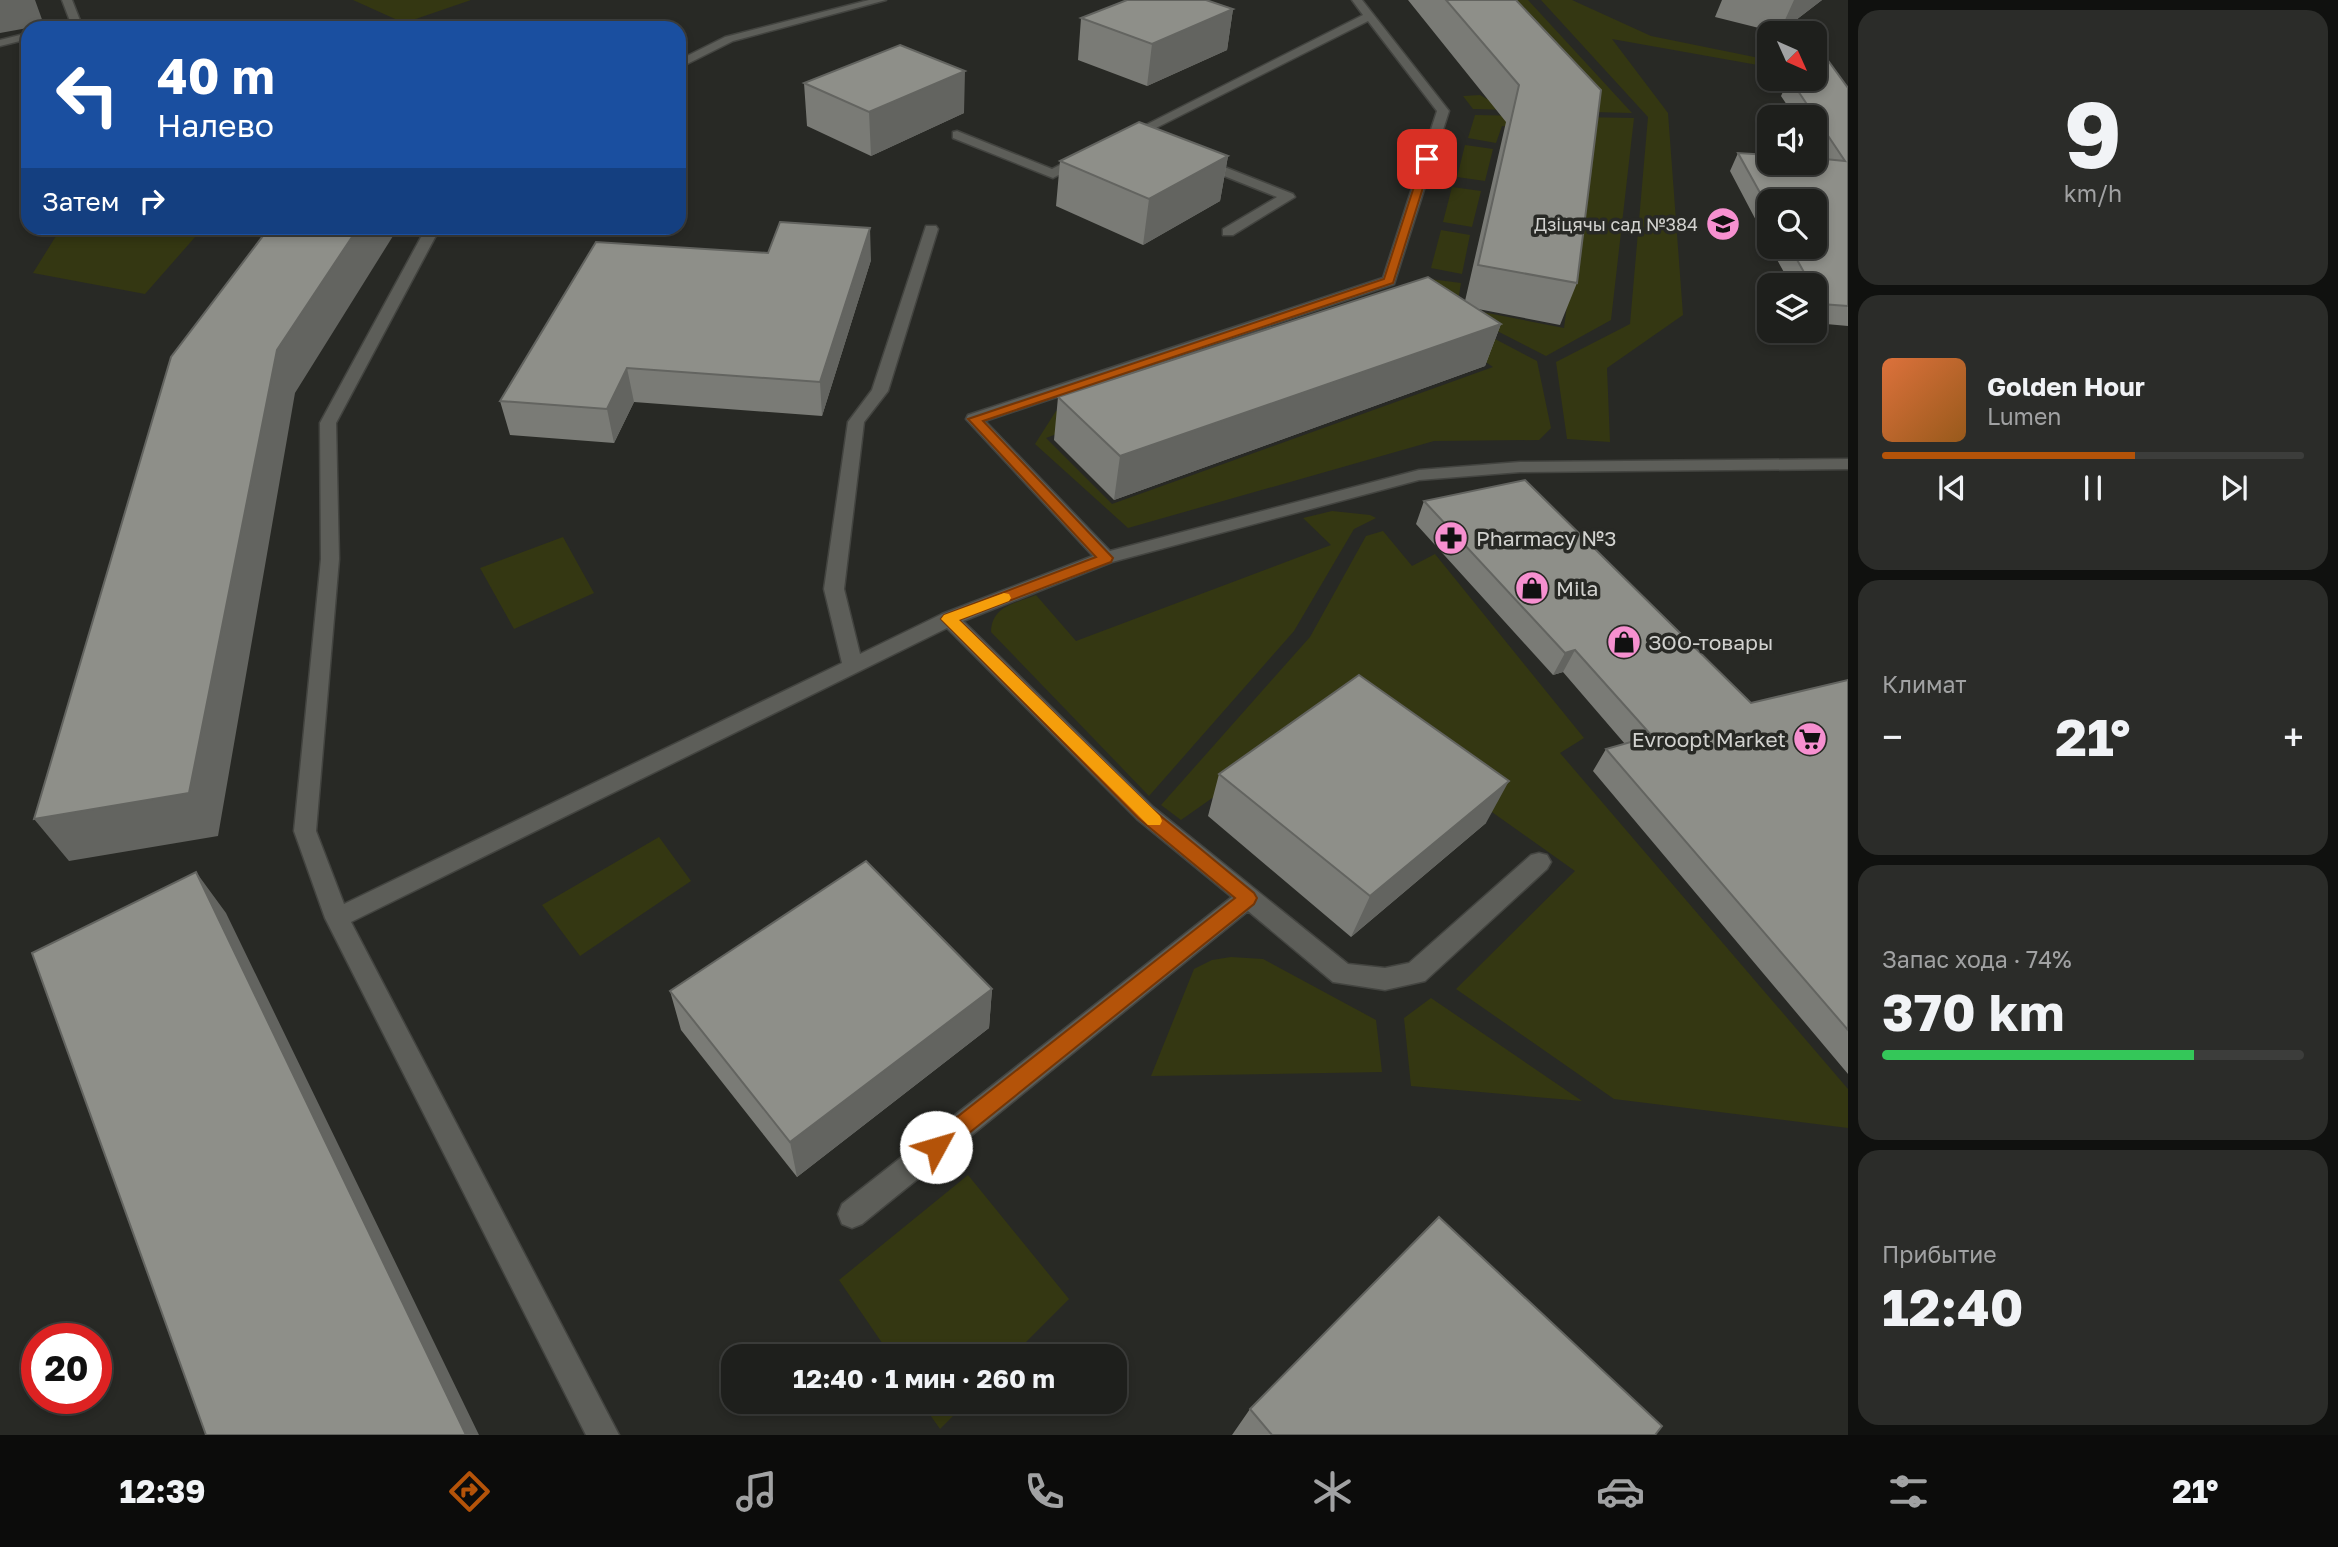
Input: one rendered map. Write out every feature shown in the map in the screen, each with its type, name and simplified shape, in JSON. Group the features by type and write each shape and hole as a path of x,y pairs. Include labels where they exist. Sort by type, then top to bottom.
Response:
{"lane":[{"path":"67,0 75,21"},
{"path":"686,61 729,39 881,0"},
{"path":"1106,558 974,419 1389,281 1443,111 1357,0"},
{"path":"957,135 1053,174 1104,149 1139,137 1370,16"},
{"path":"0,43 21,38"},
{"path":"1184,155 1288,197 1228,232"},
{"path":"852,666 834,589 856,422 880,391 931,229"},
{"path":"429,235 328,422 330,559 304,831 337,918 603,1435"},
{"path":"337,918 949,619 1106,558 1419,475 1520,467 1848,464"},
{"path":"949,619 1144,813 1342,974 1385,979 1416,973 1539,862"},
{"path":"852,1214 1248,898"}],"green space":[{"path":"353,0 471,0 410,21 400,21"},
{"path":"1476,0 1528,0 1632,113 1473,109 1463,96 1480,95 1487,99 1563,97"},
{"path":"1541,0 1572,0 1651,36 1757,58 1757,65 1612,39 1668,113 1683,315 1607,368 1610,442 1567,439 1556,362 1630,324 1648,117"},
{"path":"1475,115 1634,118 1611,320 1546,356 1419,291 1422,278 1461,283 1457,307 1564,328 1589,140 1502,126 1496,143 1468,138"},
{"path":"1465,145 1493,149 1485,181 1457,177"},
{"path":"1452,187 1481,191 1472,227 1443,222"},
{"path":"1441,230 1470,235 1462,274 1431,268"},
{"path":"57,235 197,235 145,294 33,273"},
{"path":"1438,309 1537,361 1551,428 1539,440 1434,441 1128,528 1035,444 1056,411 1097,397 1111,413 1046,438 1112,504 1493,367 1417,315"},
{"path":"1332,511 1376,518 1354,529 1294,631 1149,796 991,632 992,623 1000,611 1036,595 1076,641 1331,545 1303,518"},
{"path":"1383,531 1412,566 1435,554 1584,738 1560,753 1848,1089 1848,1128 1614,1099 1456,989 1575,871 1343,706 1181,820 1161,805 1310,637 1366,536"},
{"path":"563,537 594,593 514,629 480,568"},
{"path":"659,837 691,881 580,956 542,905"},
{"path":"1231,957 1263,959 1376,1020 1382,1072 1151,1076 1194,969 1212,960"},
{"path":"1431,998 1582,1101 1411,1086 1404,1018"},
{"path":"968,1175 1069,1299 1024,1344 883,1344 839,1280"},
{"path":"929,1414 955,1414 940,1429"}],"building":[{"path":"1127,0 1206,0 1233,9 1152,44 1081,18"},
{"path":"1446,0 1516,0 1601,90 1577,283 1478,265 1519,85"},
{"path":"900,45 965,71 869,112 804,83"},
{"path":"1827,59 1848,88 1848,306 1827,304 1827,273 1804,273 1797,259 1827,259 1827,189 1758,189 1738,153 1757,154 1757,175 1827,175 1827,159 1845,161 1827,134 1827,105 1807,105 1798,91 1827,91"},
{"path":"1139,122 1228,156 1149,199 1060,161"},
{"path":"780,222 870,228 820,382 627,368 607,409 500,401 596,242 768,253"},
{"path":"264,235 353,235 277,350 189,793 34,819 171,357"},
{"path":"1428,277 1501,324 1120,456 1058,397"},
{"path":"1525,480 1751,703 1848,680 1848,1030 1606,749 1652,736 1575,650 1565,653 1424,501"},
{"path":"1359,675 1509,781 1370,896 1219,774"},
{"path":"866,861 992,989 790,1142 670,991"},
{"path":"196,872 466,1435 206,1435 32,953"},
{"path":"1439,1217 1662,1426 1655,1435 1272,1435 1250,1409"}],"slow traffic":[{"path":"1004,598 949,619 1154,821"}],"place":[{"name":"Дзіцячы сад №384","path":"1723,224"},
{"name":"Pharmacy №3","path":"1451,538"},
{"name":"Mila","path":"1532,588"},
{"name":"ЗОО-товары","path":"1624,642"},
{"name":"Evroopt Market","path":"1810,739"}],"route":[{"path":"936,1147 1248,898 1144,813 949,619 1106,558 974,419 1389,281 1427,159"}]}
